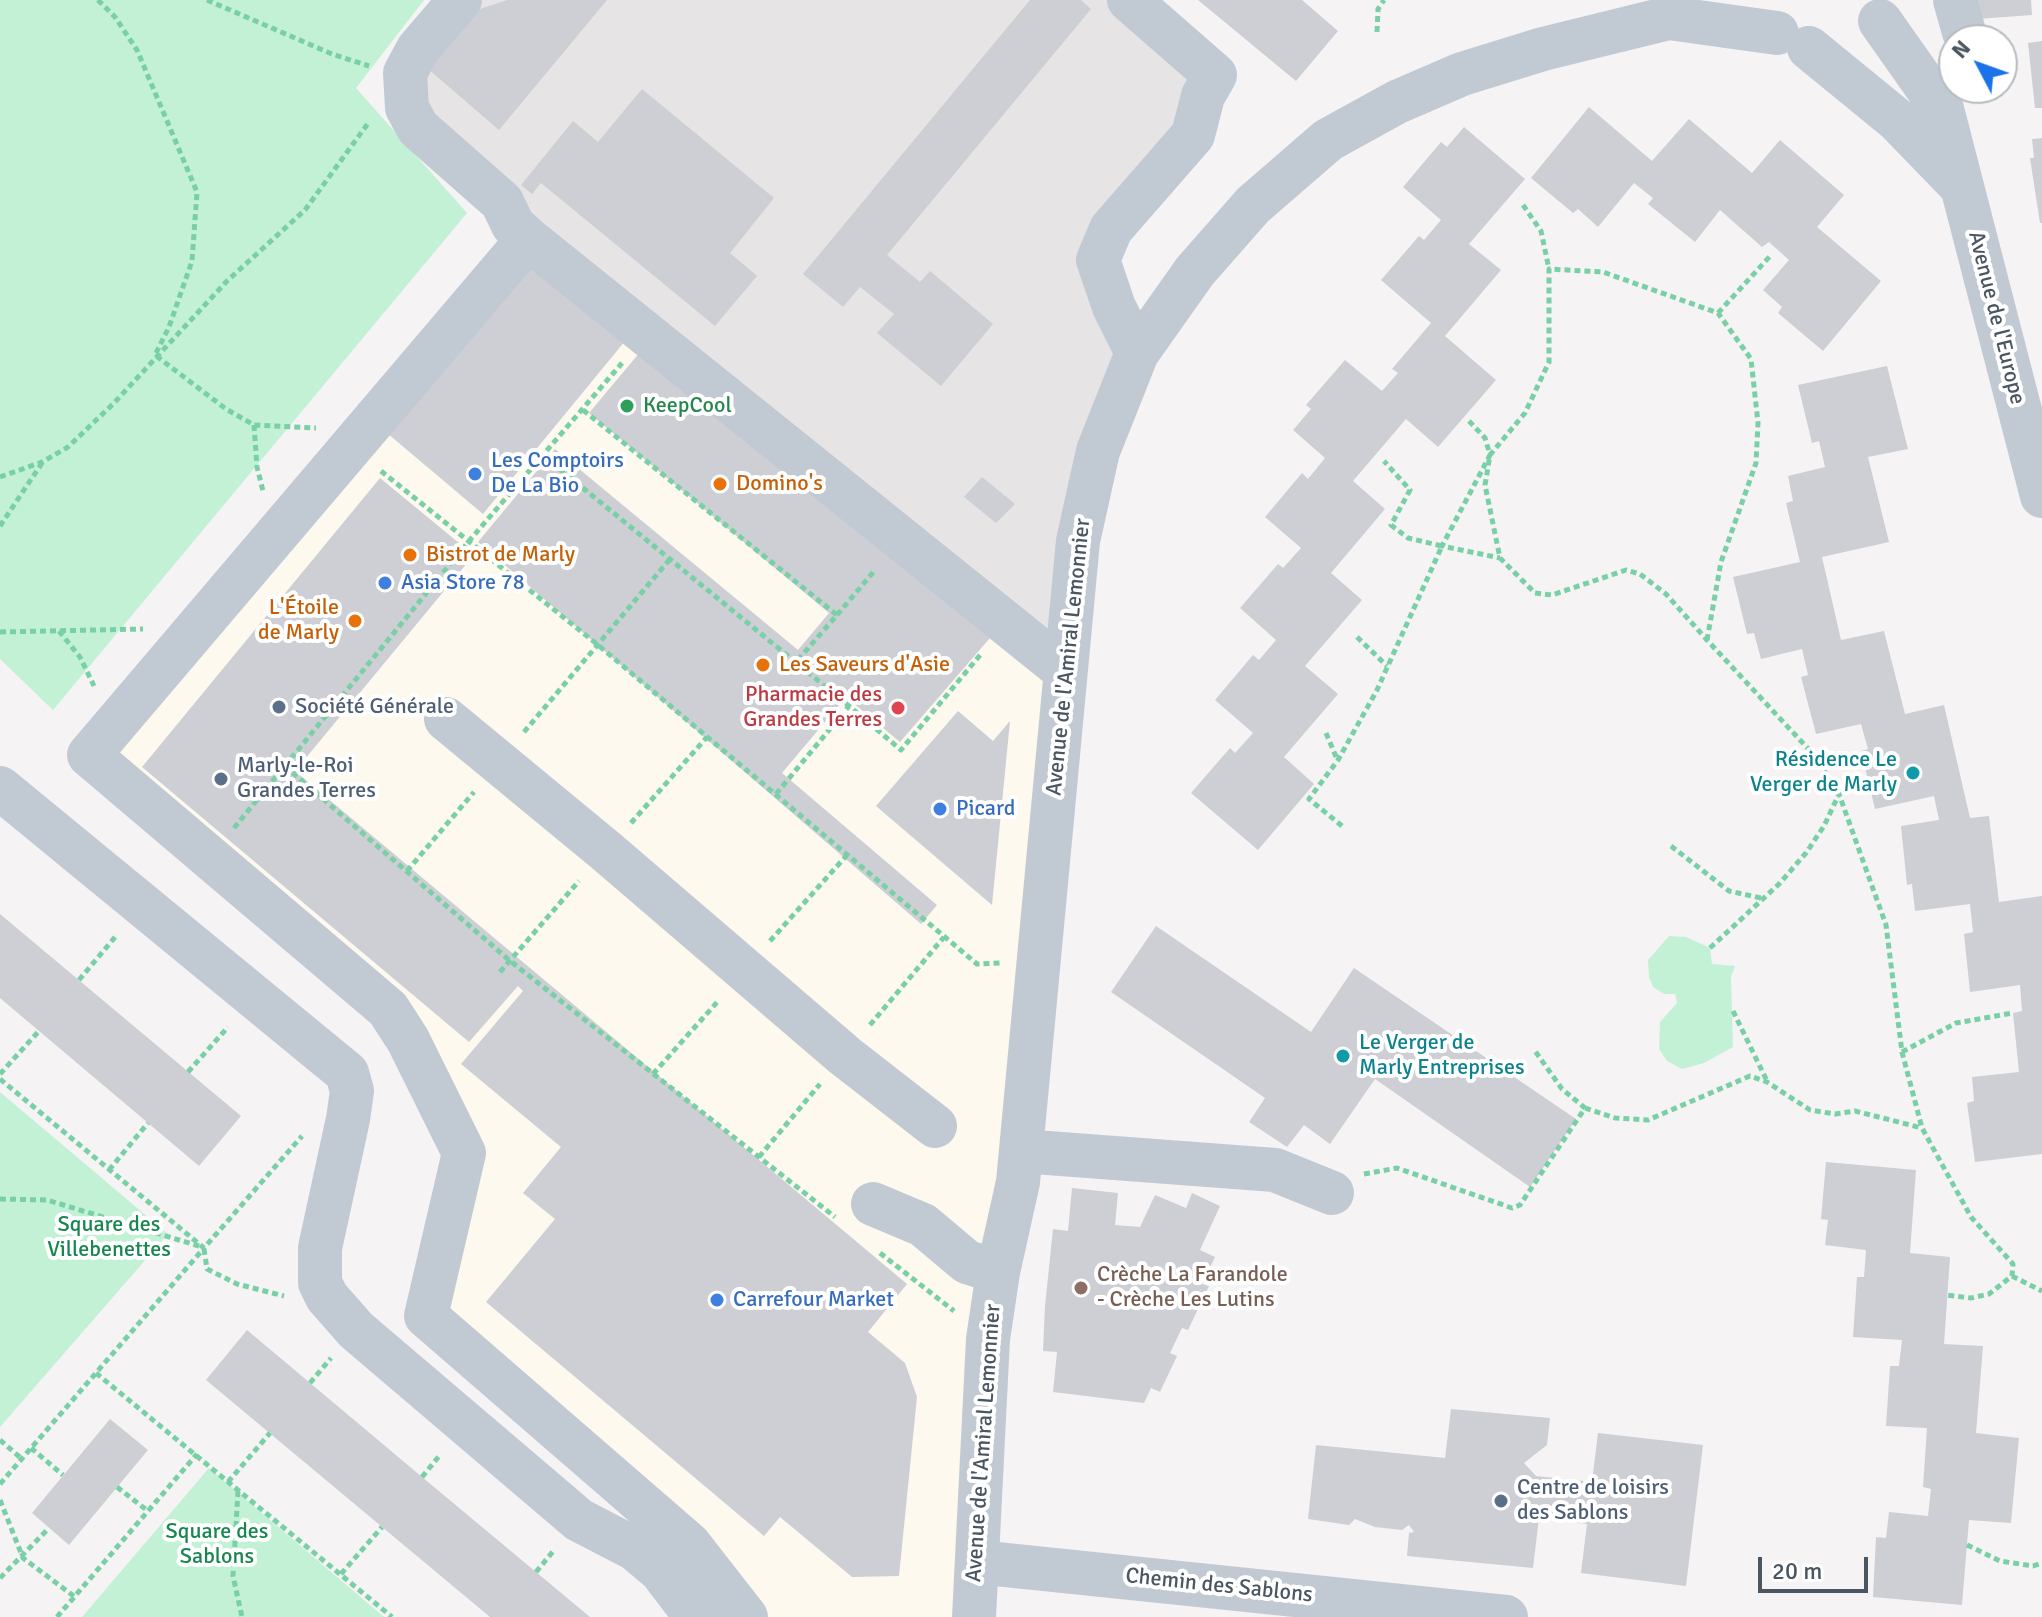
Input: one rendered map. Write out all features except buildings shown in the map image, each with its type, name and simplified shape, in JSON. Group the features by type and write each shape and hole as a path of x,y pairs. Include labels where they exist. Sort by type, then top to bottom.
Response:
{"street":[{"path":"460,0 418,49 405,73 407,108 418,128 502,202 513,225 528,239 1063,669"},
{"path":"1129,0 1215,75 1203,96 1193,135 1111,229 1098,260 1114,307 1137,353"},
{"name":"Avenue de l'Amiral Lemonnier","path":"974,1617 988,1339 998,1272 1018,1182 1063,669 1078,541 1098,451 1137,353 1195,271 1253,205 1328,140 1397,102 1462,74 1681,9 1781,27 1834,49 1852,43 1885,11"},
{"name":"Avenue de l'Europe","path":"1885,11 1942,109 2042,496"},
{"path":"1781,27 1897,120 1963,187"},
{"path":"528,239 89,755 388,1009 408,1040 464,1153 426,1316 689,1544 746,1617"},
{"path":"446,719 845,1056 935,1126"},
{"path":"0,788 344,1069 351,1080 348,1119 320,1248 320,1283 338,1312 579,1520 635,1549 661,1571 696,1617"},
{"path":"1021,1151 1275,1170 1332,1193"},
{"path":"862,1224 923,1225 967,1262 998,1272"},
{"name":"Chemin des Sablons","path":"977,1562 1507,1617"}],"path":[{"path":"0,477 42,462 77,438 114,403 155,355 227,281 305,210 405,73 332,54 207,0"},
{"path":"1377,32 1378,9 1384,0"},
{"path":"103,2 137,50 197,192 192,261 169,327 155,355"},
{"path":"1342,826 1309,799 1338,760 1490,455 1525,413 1549,362 1549,269 1541,231 1523,205"},
{"path":"1718,313 1772,254"},
{"path":"1549,269 1603,272 1718,313 1751,359 1758,423 1756,463 1721,562 1707,640"},
{"path":"208,859 469,541 645,334"},
{"path":"155,355 226,409 254,425 316,428 349,447 598,645 977,964 1038,962"},
{"path":"583,410 837,615"},
{"path":"1469,421 1485,438 1490,455 1485,485 1500,558"},
{"path":"254,425 257,467 265,500 292,516"},
{"path":"544,456 901,750 1005,625"},
{"path":"1384,461 1410,490 1391,525 1408,538 1500,558 1535,593 1552,595 1626,570 1640,574 1666,594 1813,754 1839,794 1886,925 1902,1052 1922,1128 1971,1217 2013,1264 2012,1276 1989,1294 1971,1298 1947,1295"},
{"path":"0,526 42,462"},
{"path":"796,662 899,540"},
{"path":"598,645 670,559"},
{"path":"59,630 80,657 100,700 116,724"},
{"path":"0,632 163,630 187,639"},
{"path":"1357,637 1387,666"},
{"path":"776,794 849,706"},
{"path":"1326,733 1338,760"},
{"path":"285,766 509,960 862,1224 988,1339"},
{"path":"1710,948 1779,884 1806,853 1839,794"},
{"path":"1671,846 1729,891 1762,898"},
{"path":"79,980 142,905"},
{"path":"500,972 509,960"},
{"path":"188,1072 255,996"},
{"path":"1733,1011 1767,1082"},
{"path":"1902,1052 1956,1023 2013,1013"},
{"path":"39,1031 0,1077 204,1248 207,1269 237,1284 283,1297 320,1283"},
{"path":"1535,1051 1562,1089 1585,1108 1615,1118 1648,1120 1750,1076 1767,1082 1810,1110 1835,1114 1855,1111 1922,1128"},
{"path":"1332,1193 1370,1171 1397,1168 1512,1208 1520,1205 1585,1108"},
{"path":"109,1170 148,1123"},
{"path":"0,1484 309,1128"},
{"path":"0,1199 47,1200 204,1248"},
{"path":"2012,1276 2042,1291"},
{"path":"96,1373 392,1617"},
{"path":"228,1482 270,1433"},
{"path":"0,1440 22,1459"},
{"path":"31,1448 63,1475"},
{"path":"57,1617 197,1454"},
{"path":"117,1487 148,1511"},
{"path":"238,1490 233,1576 242,1617"},
{"path":"0,1500 23,1558 75,1597"},
{"path":"341,1574 382,1527"},
{"path":"0,1578 23,1558 49,1528"},
{"path":"1967,1545 2000,1561 2033,1566 2042,1563"}],"shaded area":[{"path":"460,0 1129,0 1215,75 1111,229 1137,353 1063,669 418,128 418,49"},
{"path":"528,239 1063,669 974,1617 746,1617 426,1316 464,1153 408,1040 89,755"}],"green space":[{"path":"0,0 424,0 356,88 467,213 53,710 0,659"},
{"path":"1669,936 1686,937 1710,948 1712,964 1735,966 1731,977 1733,1047 1704,1063 1682,1069 1667,1061 1659,1049 1660,1022 1677,1003 1675,994 1664,994 1653,987 1649,977 1648,960"},
{"name":"Square des Villebenettes","path":"0,1092 168,1234 0,1427"},
{"name":"Square des Sablons","path":"209,1468 384,1617 82,1617"}],"place":[{"name":"KeepCool","path":"627,406"},
{"name":"Les Comptoirs De La Bio","path":"475,474"},
{"name":"Domino's","path":"720,484"},
{"name":"Bistrot de Marly","path":"410,555"},
{"name":"Asia Store 78","path":"385,583"},
{"name":"L'Étoile de Marly","path":"355,621"},
{"name":"Les Saveurs d'Asie","path":"763,665"},
{"name":"Société Générale","path":"279,707"},
{"name":"Pharmacie des Grandes Terres","path":"898,708"},
{"name":"Résidence Le Verger de Marly","path":"1913,773"},
{"name":"Marly-le-Roi Grandes Terres","path":"221,779"},
{"name":"Picard","path":"940,809"},
{"name":"Le Verger de Marly Entreprises","path":"1343,1056"},
{"name":"Crèche La Farandole - Crèche Les Lutins","path":"1081,1288"},
{"name":"Carrefour Market","path":"717,1300"},
{"name":"Centre de loisirs des Sablons","path":"1501,1501"}]}
